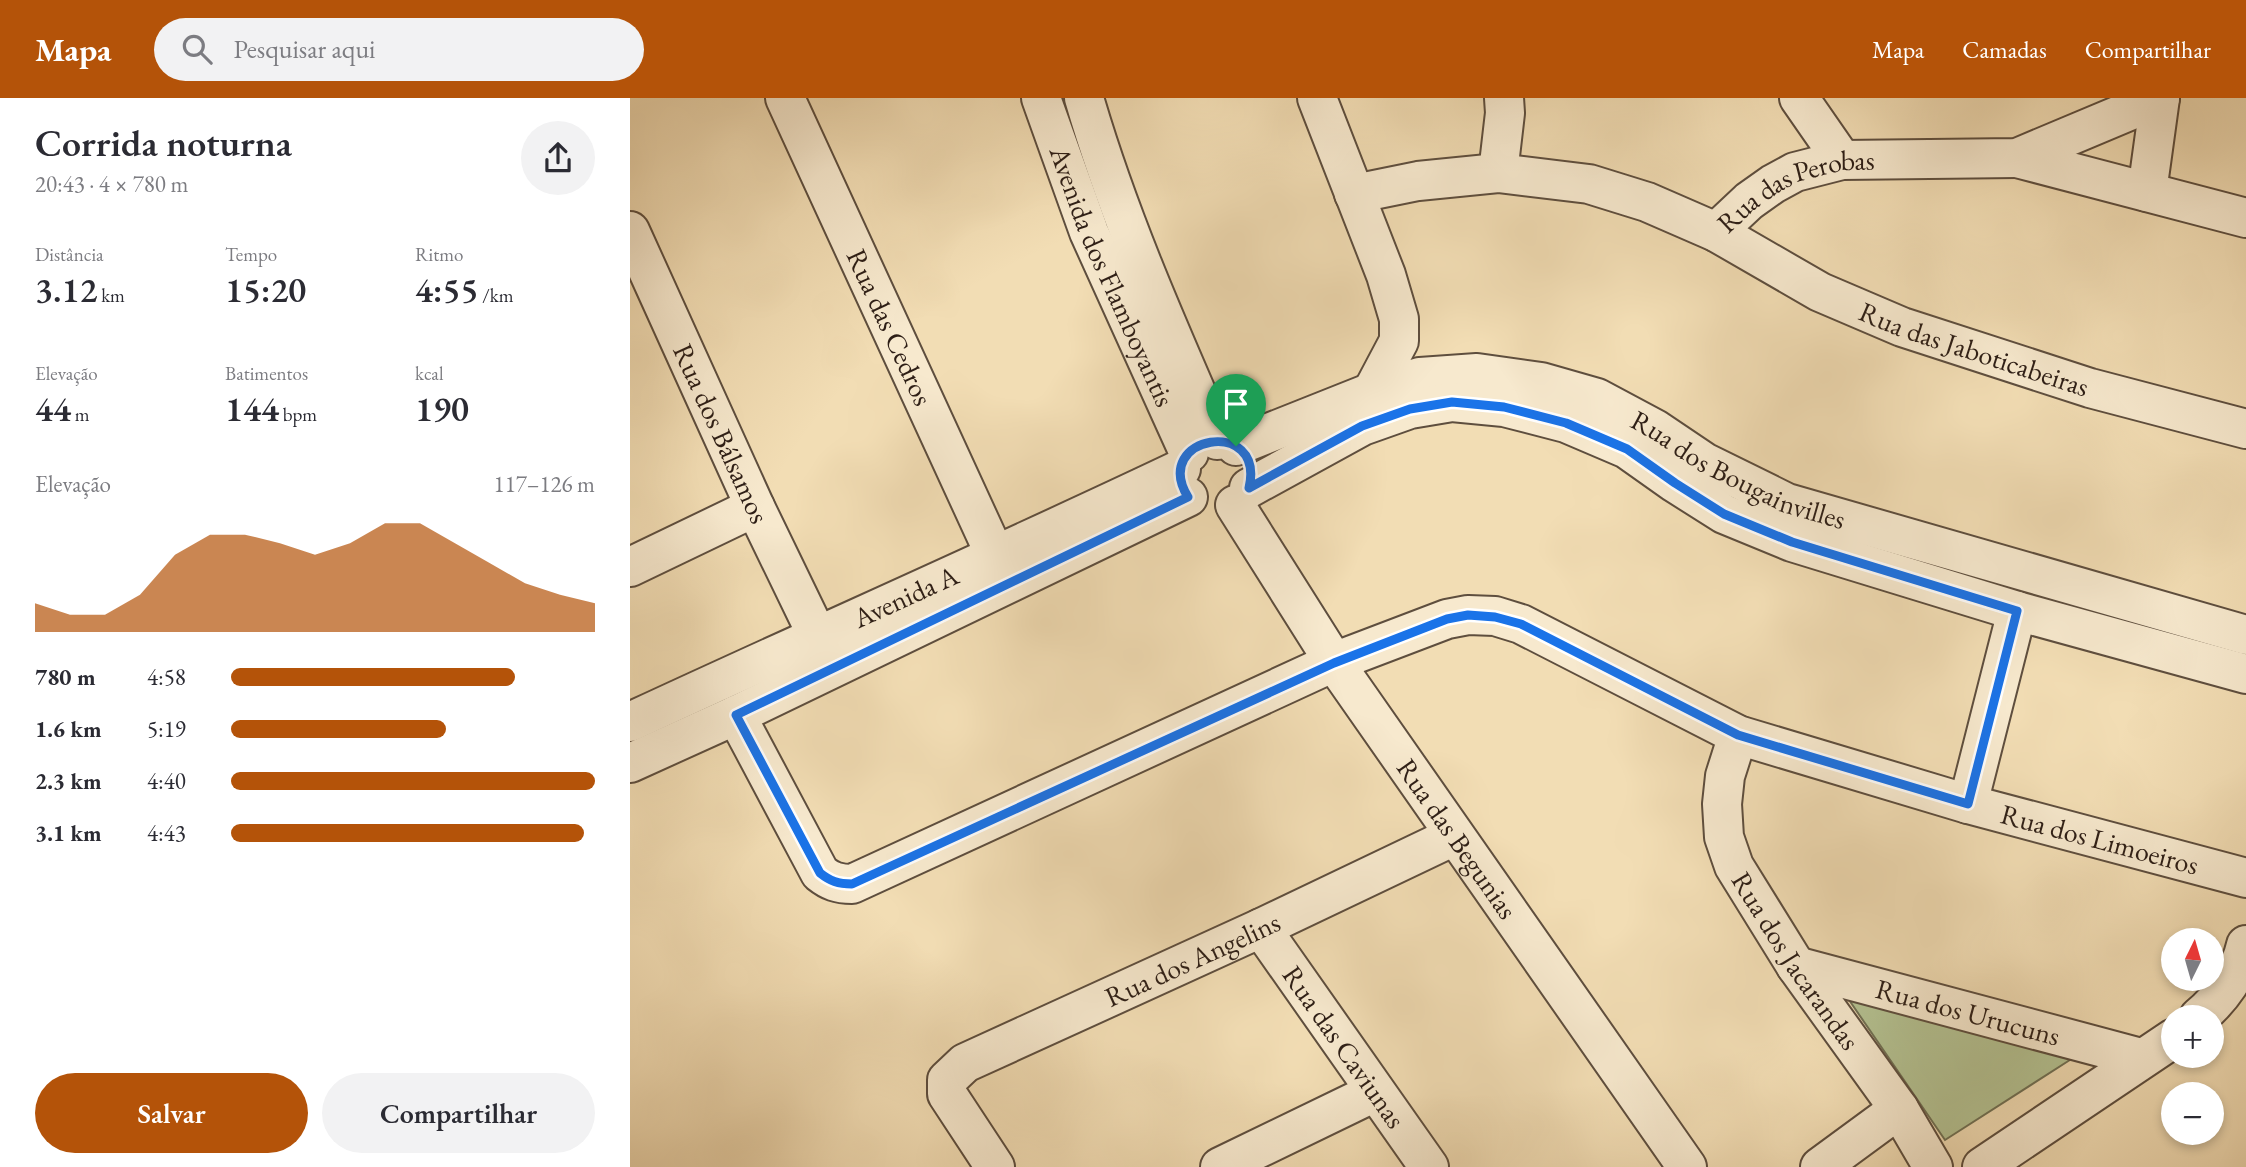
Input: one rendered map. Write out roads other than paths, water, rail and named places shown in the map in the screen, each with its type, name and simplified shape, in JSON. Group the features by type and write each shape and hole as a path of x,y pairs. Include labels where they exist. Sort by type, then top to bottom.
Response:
{"street":[{"name":"Rua das Cedros","path":"785,98 996,557"},
{"name":"Avenida dos Flamboyantis","path":"1041,98 1089,232 1202,461"},
{"name":"Avenida dos Flamboyantis","path":"1084,98 1101,156 1174,341 1202,461"},
{"path":"1317,98 1386,275 1399,319 1399,341 1372,392"},
{"path":"1498,173 1505,113 1504,98"},
{"path":"2147,192 2160,98"},
{"name":"Rua das Perobas","path":"1354,194 1418,181 1498,173 1589,184 1647,202 1716,232 1749,201 1795,172 1842,160 2017,158 2160,98"},
{"path":"1802,99 1842,160"},
{"path":"2017,158 2246,218"},
{"name":"Rua dos Bálsamos","path":"630,231 755,507 817,635"},
{"name":"Rua das Jaboticabeiras","path":"1716,232 1820,292 1902,327 2090,388 2246,429"},
{"name":"Rua dos Bougainvilles","path":"1202,461 1372,392 1420,377 1477,373 1541,382 1597,398 1655,429 1704,462 1787,503 2246,635"},
{"name":"Rua dos Bougainvilles","path":"1242,496 1362,426 1410,409 1452,402 1504,407 1566,423 1627,449 1724,514 1792,542 2017,611 2246,674"},
{"name":"Avenida dos Flamboyantis","path":"1202,461 1248,460 1251,479 1242,496"},
{"name":"Avenida A","path":"630,722 1202,461"},
{"name":"Avenida A","path":"630,764 736,715 1202,461"},
{"path":"1202,461 1205,509 1226,509 1242,496"},
{"name":"Rua das Begunias","path":"1242,496 1334,663 1687,1167"},
{"path":"630,567 755,507"},
{"path":"1968,804 2017,611"},
{"name":"Rua dos Limoeiros","path":"736,715 820,873 829,880 852,884 1334,663 1447,619 1468,615 1495,617 1521,624 1738,735 1968,804 2246,878"},
{"name":"Rua dos Jacarandas","path":"1738,735 1725,776 1722,804 1724,838 1734,866 1797,966 1899,1109 1933,1167"},
{"name":"Rua dos Angelins","path":"995,1167 947,1094 947,1080 965,1063 1261,928 1454,836"},
{"name":"Rua das Caviunas","path":"1261,928 1429,1167"},
{"path":"2214,1005 2242,961 2246,944"},
{"name":"Rua dos Urucuns","path":"1797,966 2141,1058"},
{"path":"1982,1167 2161,1046"},
{"path":"1220,1167 1376,1092"},
{"path":"1820,1167 1899,1109"}]}
